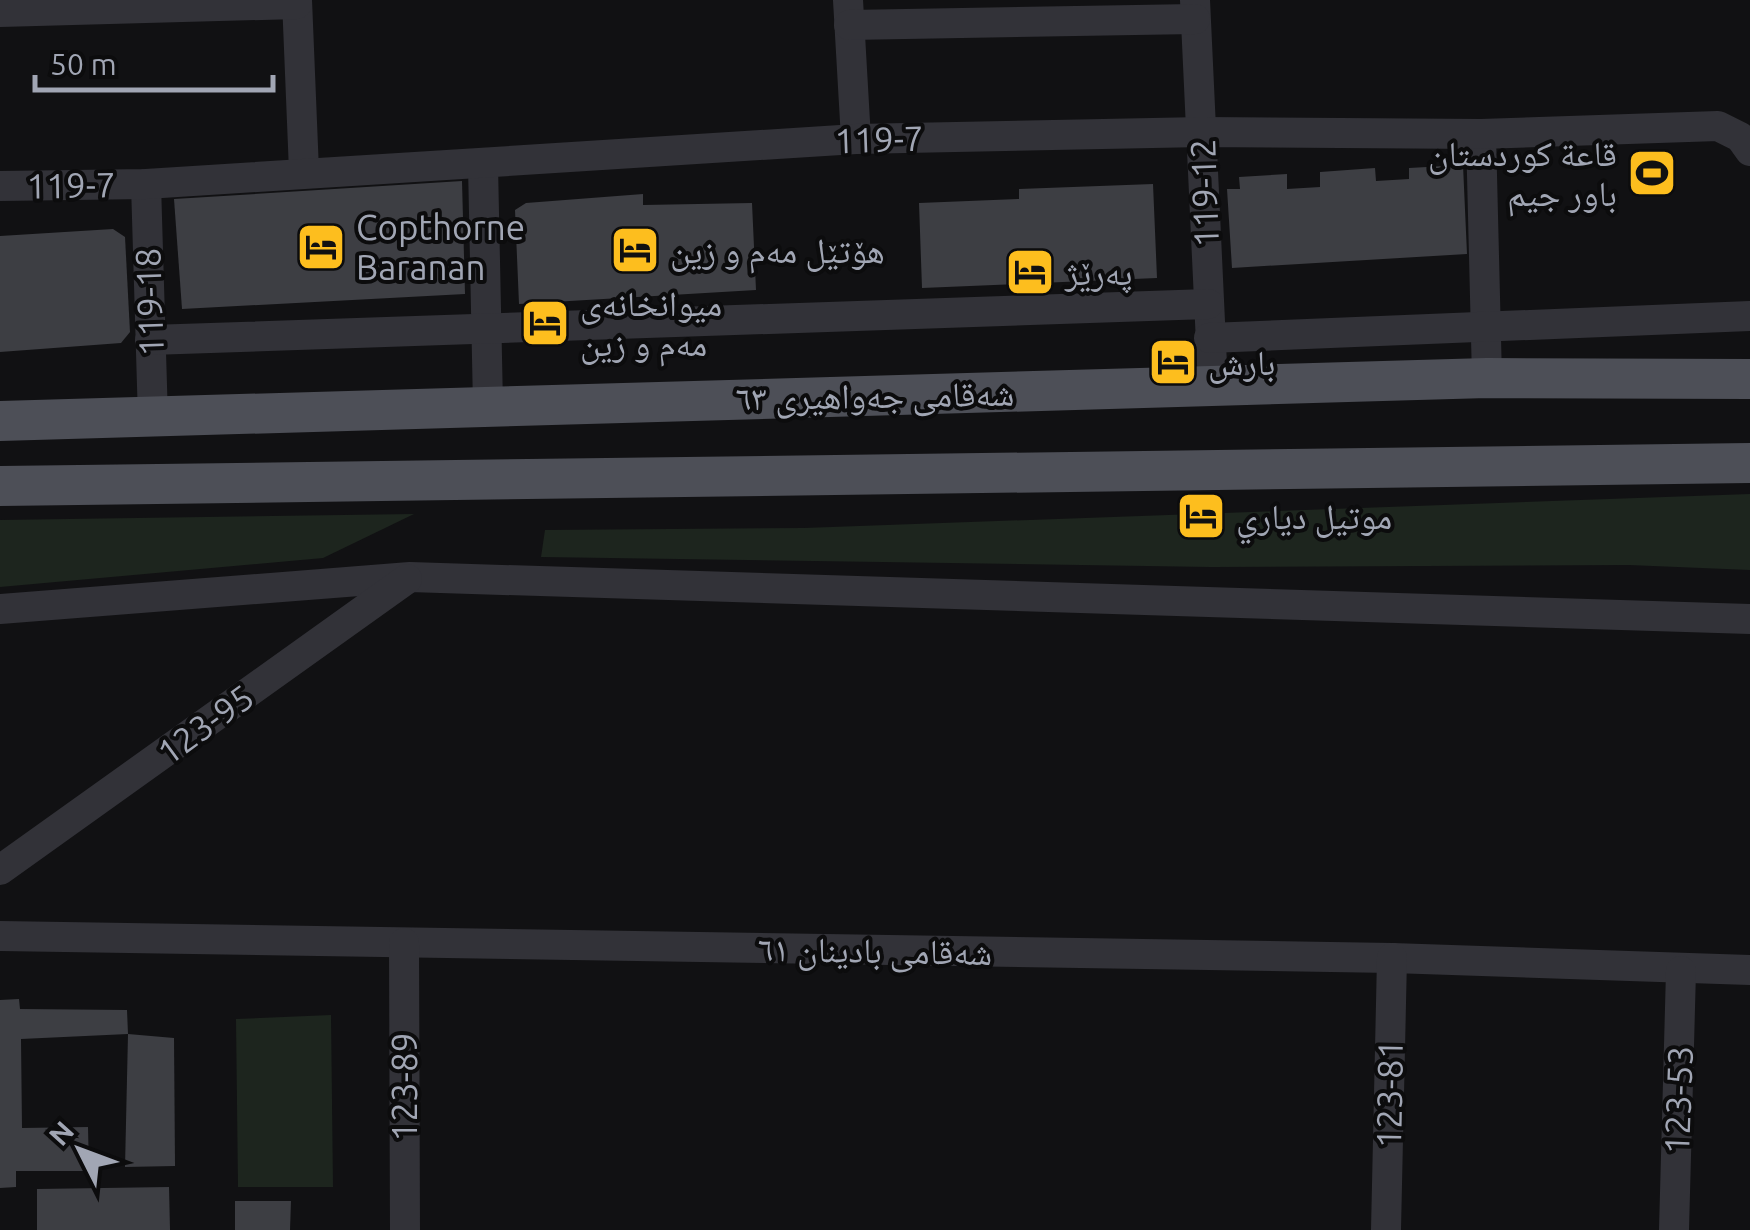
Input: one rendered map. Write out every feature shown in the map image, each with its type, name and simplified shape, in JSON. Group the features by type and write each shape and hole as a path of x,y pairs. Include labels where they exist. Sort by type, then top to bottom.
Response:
{"main road":[{"name":"شەقامی جەواهیری ٦٣","path":"0,421 153,420 488,405 1486,378 1750,379"},
{"path":"0,486 1750,463"}],"street":[{"path":"0,12 297,2 304,171"},
{"path":"856,139 849,13 1195,10"},
{"name":"119-12","path":"1195,10 1213,386"},
{"name":"119-7","path":"0,186 146,184 856,139 1202,132 1480,134 1718,126 1740,137 1750,151"},
{"path":"1480,134 1486,378"},
{"path":"483,165 488,405"},
{"name":"119-18","path":"146,184 153,420"},
{"path":"150,340 1208,304"},
{"path":"1209,338 1485,330 1747,316"},
{"path":"0,609 410,577 1750,619"},
{"name":"123-95","path":"0,870 410,577"},
{"name":"شەقامی بادینان ٦١","path":"0,936 1392,958 1750,970"},
{"name":"123-89","path":"404,943 405,1230"},
{"name":"123-81","path":"1386,1230 1392,958"},
{"name":"123-53","path":"1674,1230 1681,970"}],"shaded area":[{"path":"1750,494 1750,570 1629,565 1211,567 541,557 545,530 804,528"},
{"path":"414,514 323,558 0,587 0,520"},
{"path":"331,1015 333,1187 238,1187 236,1019"}],"building":[{"path":"1463,165 1467,254 1232,268 1227,189 1240,189 1239,177 1287,174 1287,189 1320,187 1320,172 1375,168 1376,181 1409,179 1409,168"},
{"name":"Copthorne Baranan","path":"462,181 465,294 182,309 174,199"},
{"path":"1153,184 1157,278 922,288 919,203 1019,199 1019,189"},
{"name":"هۆتێل مەم و زین","path":"643,194 643,205 752,203 756,290 519,304 515,210 526,203"},
{"path":"113,229 125,237 130,332 121,343 0,352 0,236"},
{"path":"19,999 20,1009 127,1010 128,1034 21,1039 22,1128 88,1127 89,1171 16,1171 16,1187 0,1188 0,1000"},
{"path":"128,1034 174,1038 175,1166 125,1167"},
{"path":"169,1187 170,1230 37,1230 37,1189"},
{"path":"235,1201 291,1201 290,1230 235,1230"}],"place":[{"name":"قاعة كوردستان باور جيم","path":"1652,173"},
{"name":"Copthorne Baranan","path":"321,247"},
{"name":"هۆتێل مەم و زین","path":"635,250"},
{"name":"پەرێژ","path":"1030,272"},
{"name":"میوانخانەی مەم و زین","path":"545,323"},
{"name":"بارش","path":"1173,362"},
{"name":"موتيل دياري","path":"1201,516"}]}
